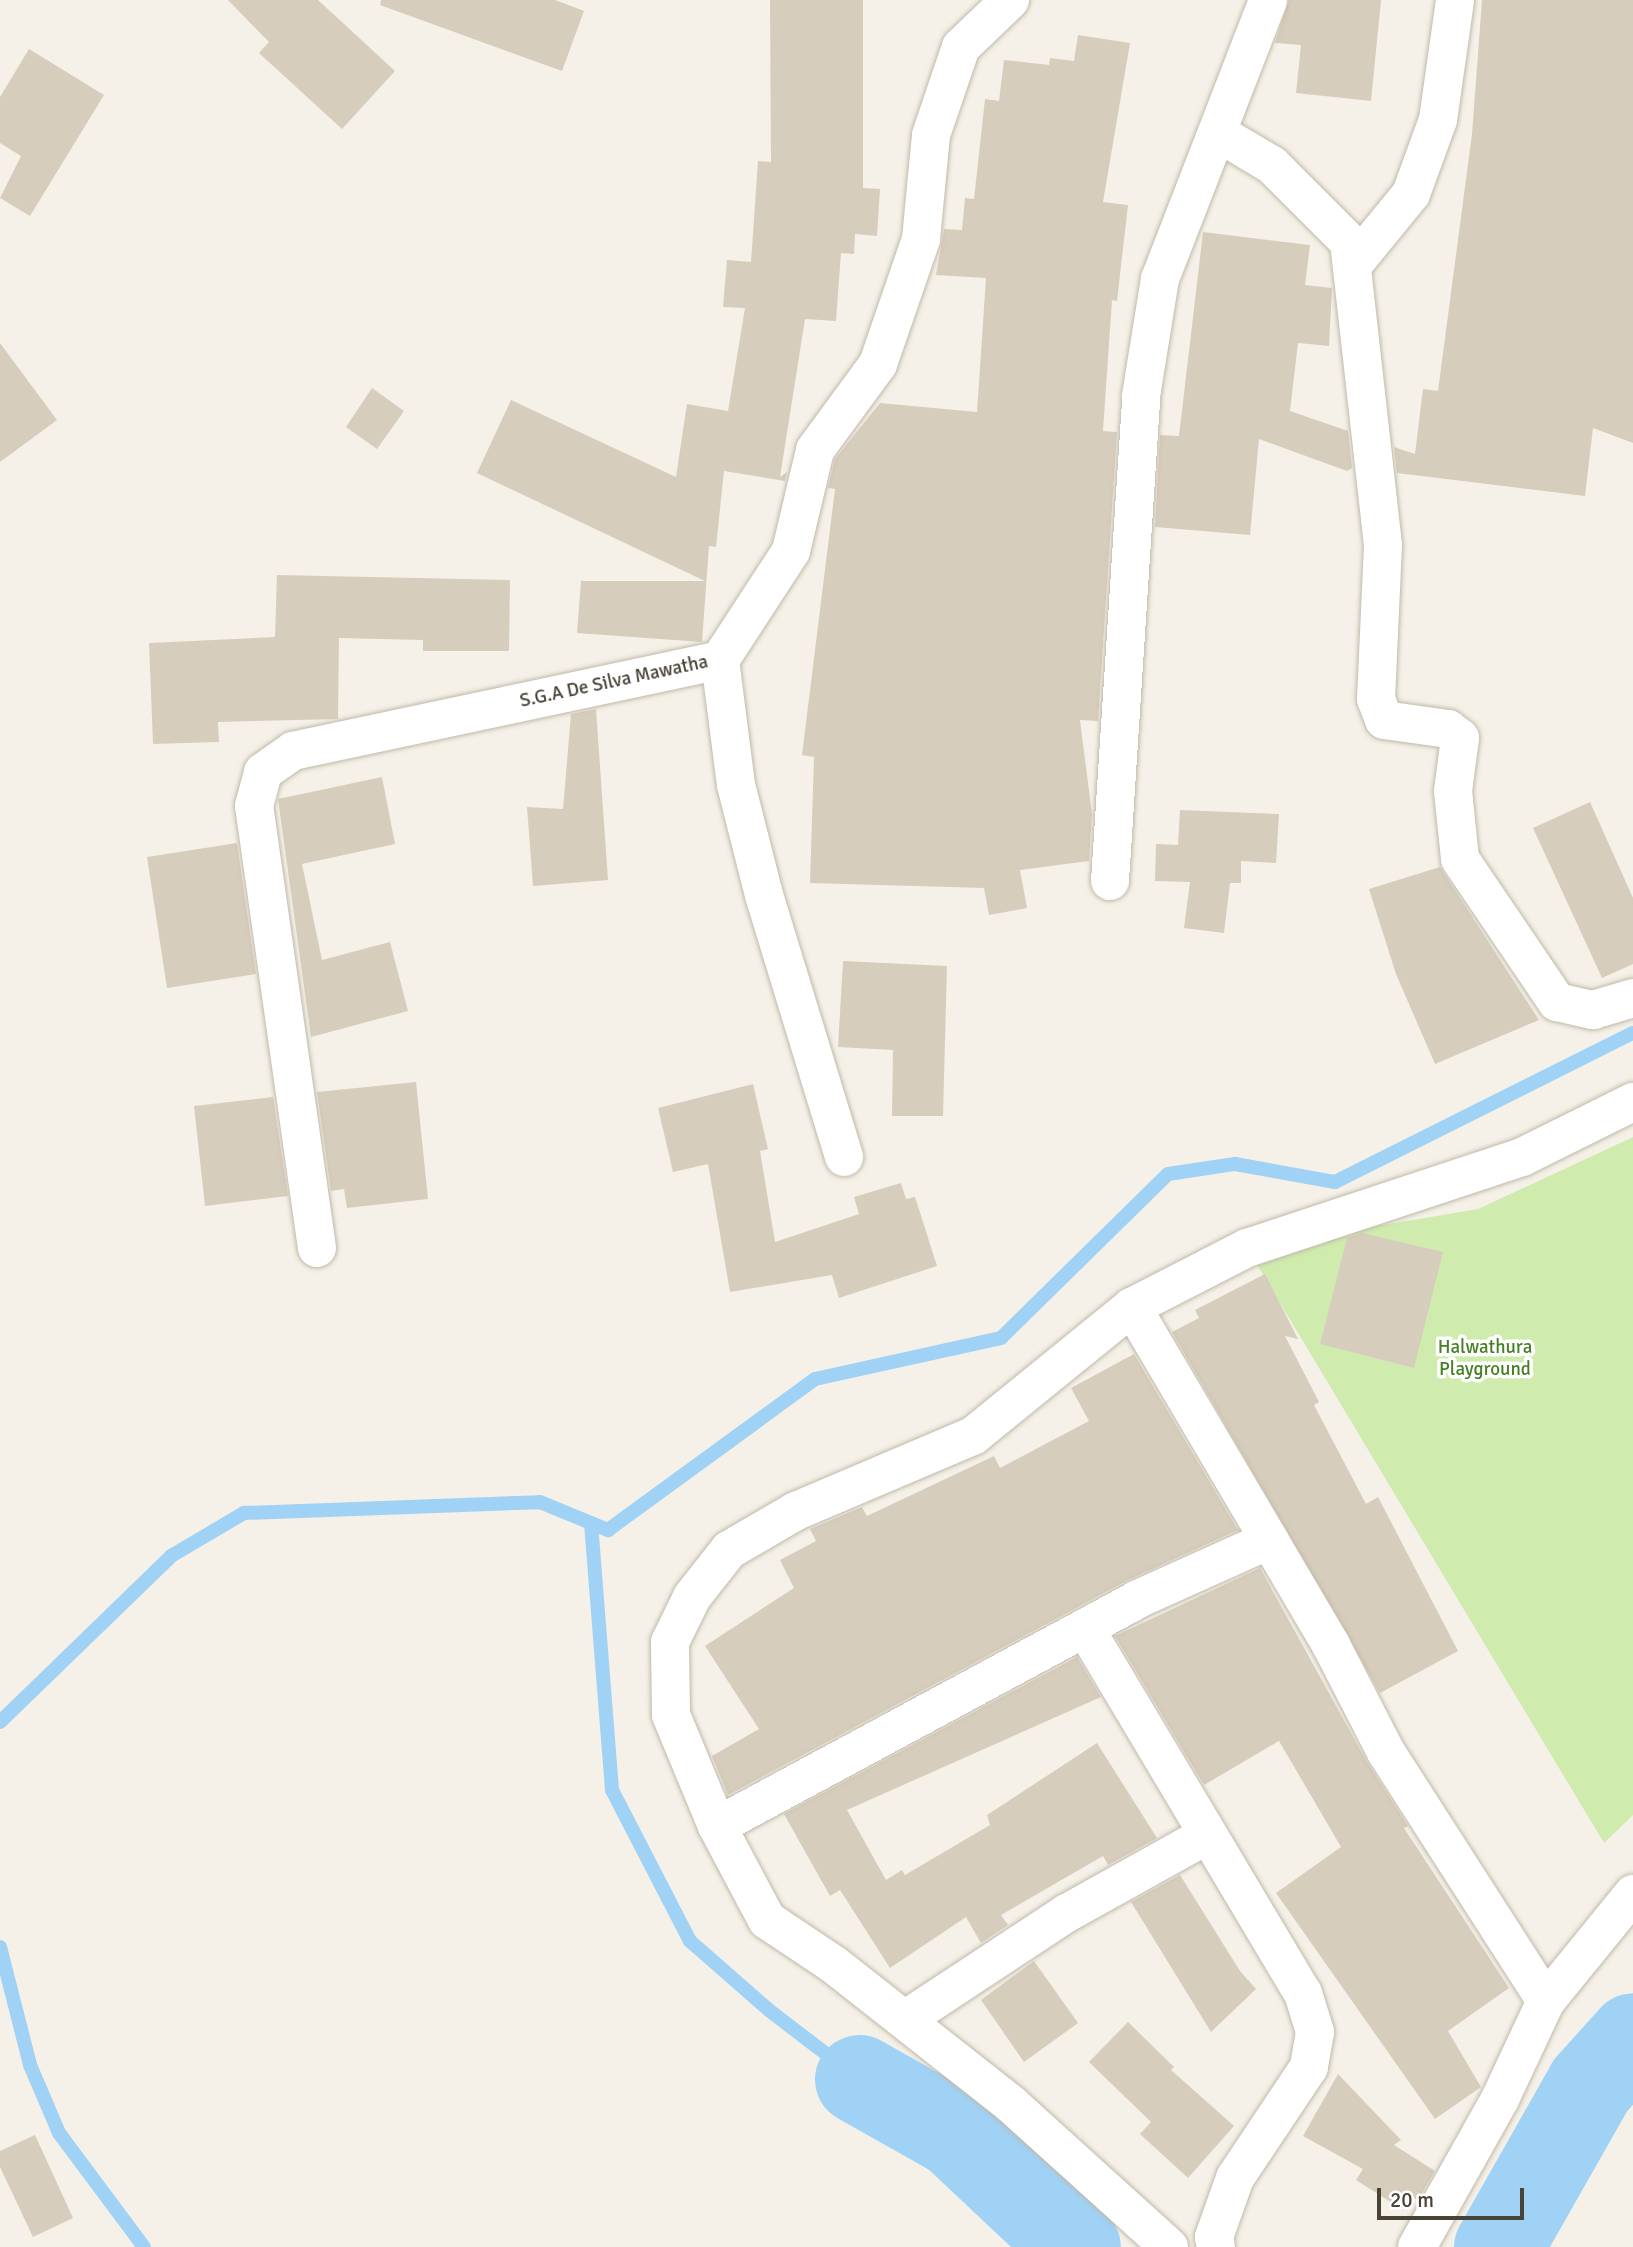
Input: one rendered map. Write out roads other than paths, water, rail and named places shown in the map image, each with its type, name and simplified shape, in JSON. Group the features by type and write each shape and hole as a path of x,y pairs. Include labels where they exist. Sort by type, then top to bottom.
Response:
{"street":[{"name":"S.G.A De Silva Mawatha","path":"317,1248 254,806 264,772 293,751 720,660 790,551 815,450 878,364 921,239 931,135 961,47 1010,0"},
{"path":"1110,881 1141,396 1160,279 1268,0"},
{"path":"1352,266 1411,194 1438,120 1455,0"},
{"path":"1218,133 1272,165 1349,242 1383,545 1376,699 1384,720 1448,729 1460,738 1453,791 1460,859 1557,1002 1593,1010 1633,998"},
{"path":"720,660 736,785 844,1157"},
{"path":"1168,2247 1011,2104 906,2019 767,1920 717,1826 671,1715 670,1642 692,1597 729,1550 796,1511 973,1436 1132,1307 1247,1248 1522,1157 1633,1102"},
{"path":"1132,1307 1269,1540 1387,1752 1546,2001"},
{"path":"717,1826 1085,1628 1269,1540"},
{"path":"1085,1628 1303,1993 1315,2032 1309,2067 1235,2178 1214,2237 1216,2247"},
{"path":"906,2019 1067,1913 1208,1835"},
{"path":"1417,2247 1500,2099 1546,2001 1633,1894"}],"waterway":[{"path":"0,1722 171,1556 244,1513 540,1502 608,1530 815,1379 1001,1338 1168,1174 1235,1164 1335,1182 1633,1033"},
{"path":"591,1523 612,1790 690,1941 770,2011 859,2079"},
{"path":"0,1947 30,2065 59,2133 144,2247"},
{"path":"1498,2247 1590,2085 1633,2037"},
{"path":"859,2079 955,2133 1076,2247"}],"park label":[{"name":"Halwathura Playground","path":"1485,1359"}]}
